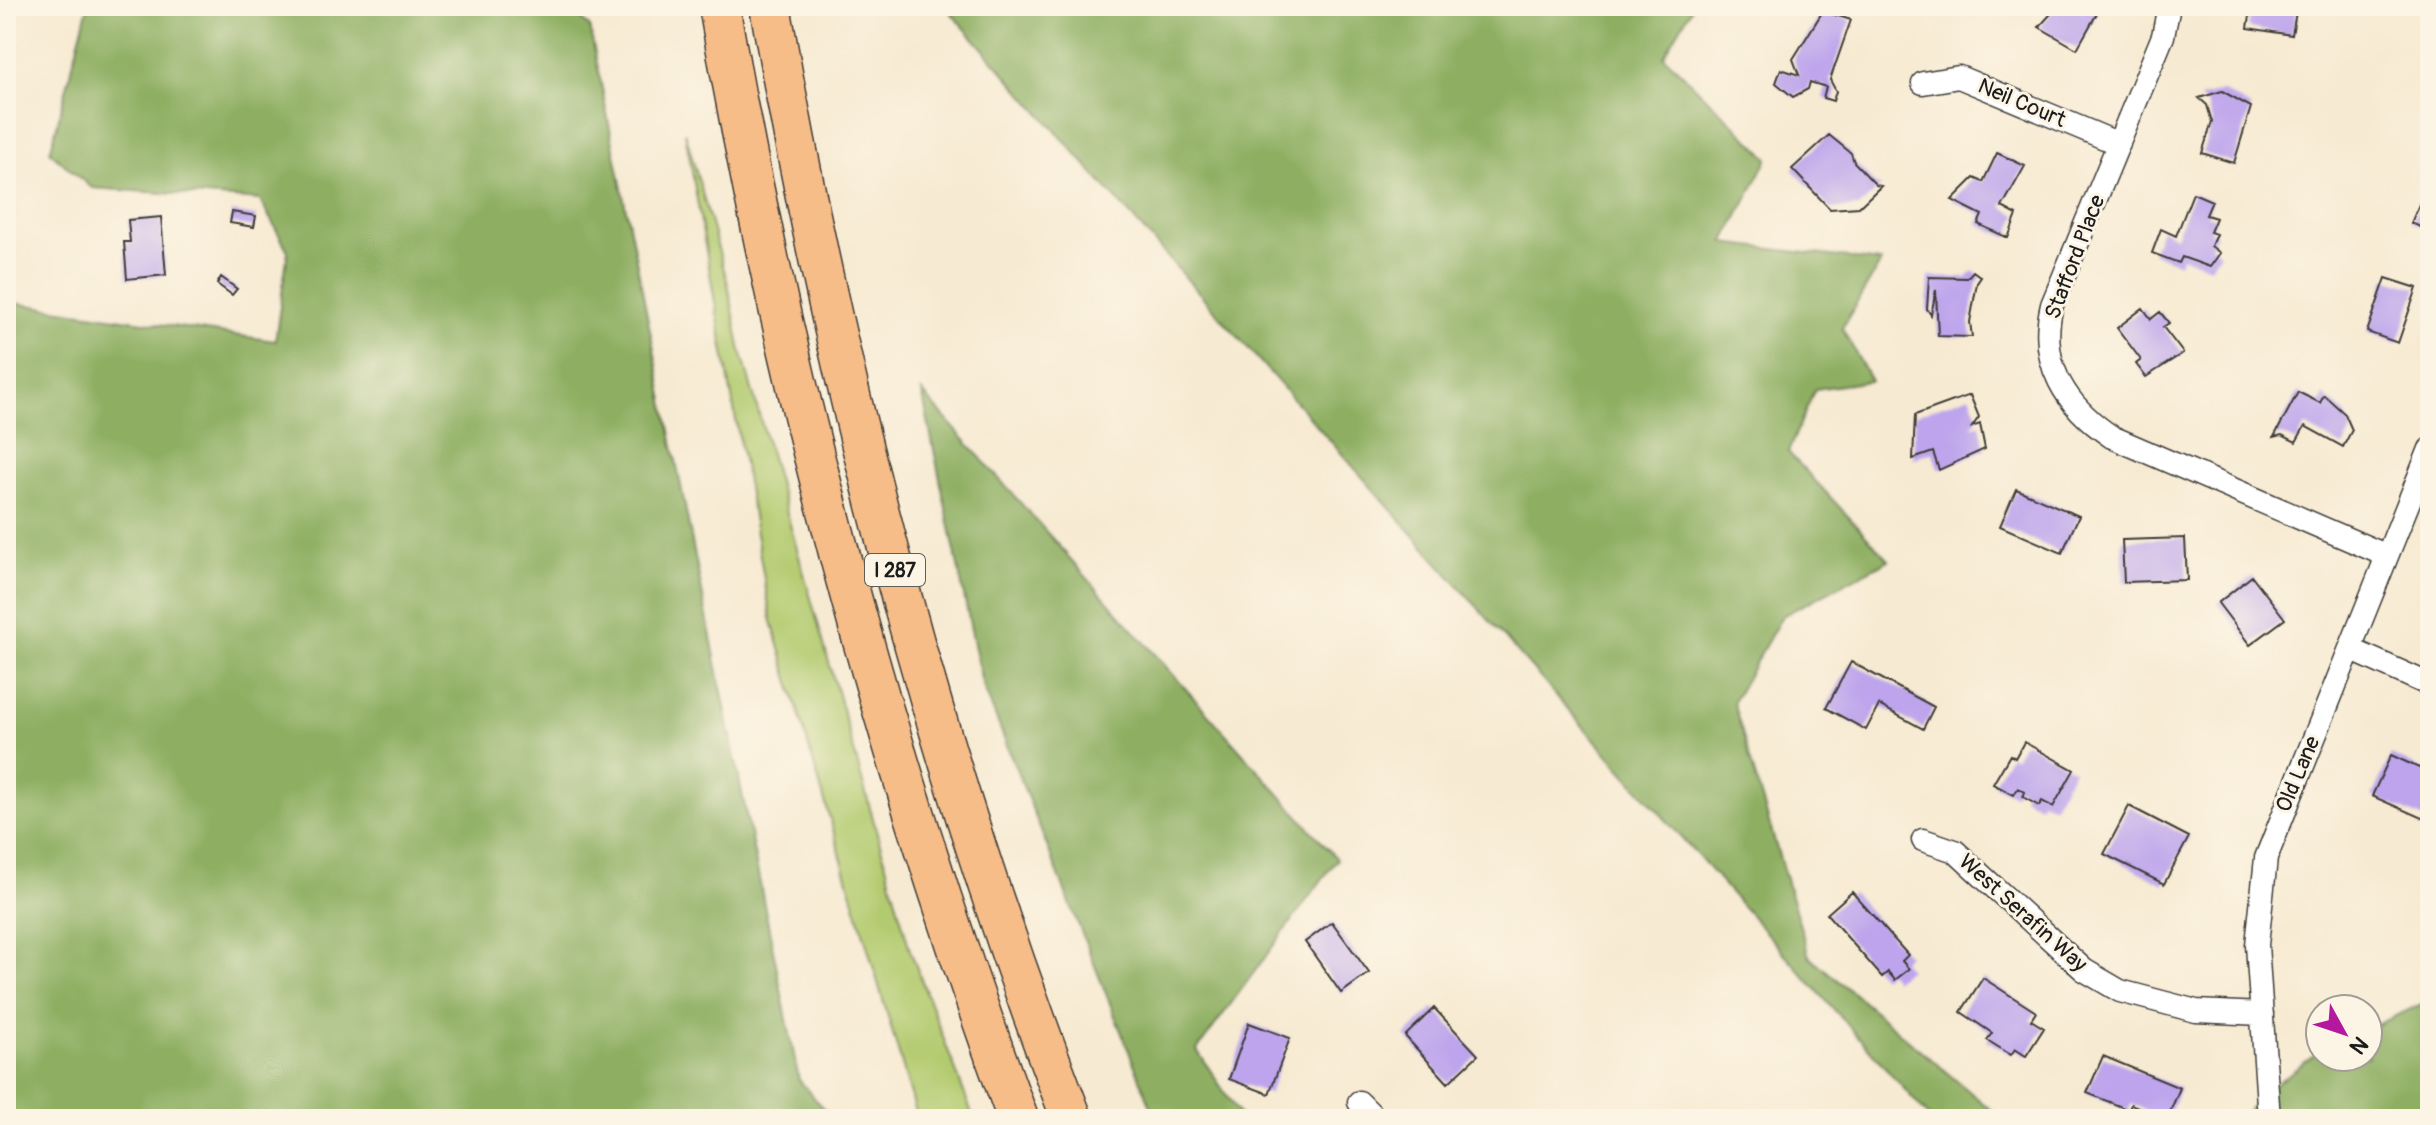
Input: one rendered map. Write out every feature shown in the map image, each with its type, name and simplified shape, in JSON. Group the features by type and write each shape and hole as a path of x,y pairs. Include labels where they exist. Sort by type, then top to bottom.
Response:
{"highway":[{"name":"I 287","path":"719,6 788,351 849,593 911,807 1018,1119"},
{"name":"I 287","path":"770,6 820,258 898,580 960,792 1072,1119"}],"street":[{"name":"Stafford Place","path":"2169,6 2163,36 2049,318 2050,357 2064,393 2080,414 2112,437 2385,555"},
{"name":"Neil Court","path":"1923,83 1959,77 2119,144"},
{"name":"Old Lane","path":"2269,1119 2257,945 2266,858 2430,449"},
{"path":"2350,649 2430,685"},
{"name":"West Serafin Way","path":"1923,840 1955,851 2084,970 2120,991 2196,1011 2262,1014"},
{"path":"1359,1102 1376,1119"}],"green space":[{"path":"88,6 570,6 590,28 799,1080 832,1119 6,1119 6,302 275,341 288,251 260,200 92,188 50,152"},
{"path":"945,6 1693,6 1664,56 1768,158 1724,243 1881,262 1842,328 1871,381 1815,389 1788,452 1889,560 1782,616 1733,702 1809,956 2002,1119 1931,1119"},
{"path":"685,132 728,284 740,347 910,950 974,1119 918,1119 771,618"},
{"path":"922,392 1337,859 1197,1050 1242,1119 1156,1119 982,683"},
{"path":"2430,1000 2430,1119 2242,1119 2258,1097 2304,1063 2304,1073 2384,1073 2384,1022"}],"building":[{"path":"2058,6 2101,6 2077,49 2039,27"},
{"path":"2260,6 2297,6 2292,35 2248,28 2251,9 2259,10"},
{"path":"1823,11 1851,20 1830,80 1836,91 1833,101 1823,98 1826,87 1810,82 1808,89 1793,97 1776,83 1781,69 1799,75 1793,59"},
{"path":"2222,91 2251,107 2234,163 2202,153 2212,122 2207,105 2199,98"},
{"path":"1829,135 1851,153 1854,162 1876,185 1881,186 1859,207 1830,209 1792,169"},
{"path":"1997,153 2025,166 2002,207 2017,215 2008,238 1978,224 1982,215 1952,200 1974,178 1983,182"},
{"path":"2430,179 2430,231 2411,223"},
{"path":"2193,193 2212,201 2206,215 2216,218 2210,232 2216,234 2211,246 2220,253 2210,267 2182,257 2179,263 2152,253 2161,229 2176,236"},
{"path":"232,212 256,216 254,227 230,223"},
{"path":"161,217 166,275 127,279 124,242 130,242 128,220"},
{"path":"1973,271 1981,277 1977,283 1970,322 1972,337 1938,336 1936,290 1931,315 1927,309 1929,277 1967,278"},
{"path":"221,277 237,289 232,295 217,284"},
{"path":"2386,278 2417,288 2398,343 2367,332"},
{"path":"2143,308 2151,319 2160,312 2169,323 2163,327 2183,353 2146,377 2136,364 2141,360 2117,328"},
{"path":"2298,392 2320,403 2324,395 2345,414 2352,430 2343,447 2305,426 2296,442 2282,435 2274,437"},
{"path":"1970,395 1979,417 1972,427 1980,424 1985,449 1939,470 1933,452 1913,459 1915,415"},
{"path":"2016,489 2079,516 2062,553 2000,526"},
{"path":"2185,538 2187,580 2124,582 2122,540"},
{"path":"2252,576 2285,619 2250,645 2218,603"},
{"path":"1851,662 1934,707 1923,729 1879,705 1866,730 1826,708"},
{"path":"2024,742 2074,770 2053,807 2042,801 2039,806 2023,797 2025,792 2018,788 2014,795 1993,784 2010,755 2015,758"},
{"path":"2391,755 2430,773 2430,805 2424,819 2372,796"},
{"path":"2129,806 2189,837 2164,884 2104,854"},
{"path":"1852,892 1908,955 1902,961 1909,969 1895,980 1888,972 1882,977 1827,914"},
{"path":"1332,922 1369,973 1341,993 1305,942"},
{"path":"1983,978 2036,1012 2031,1020 2044,1028 2026,1056 2015,1049 2011,1055 1987,1040 1992,1033 1961,1012"},
{"path":"1434,1008 1478,1055 1448,1083 1405,1036"},
{"path":"1249,1023 1290,1038 1269,1094 1229,1079"},
{"path":"2103,1056 2180,1088 2167,1119 2131,1104 2129,1110 2087,1093"}]}
